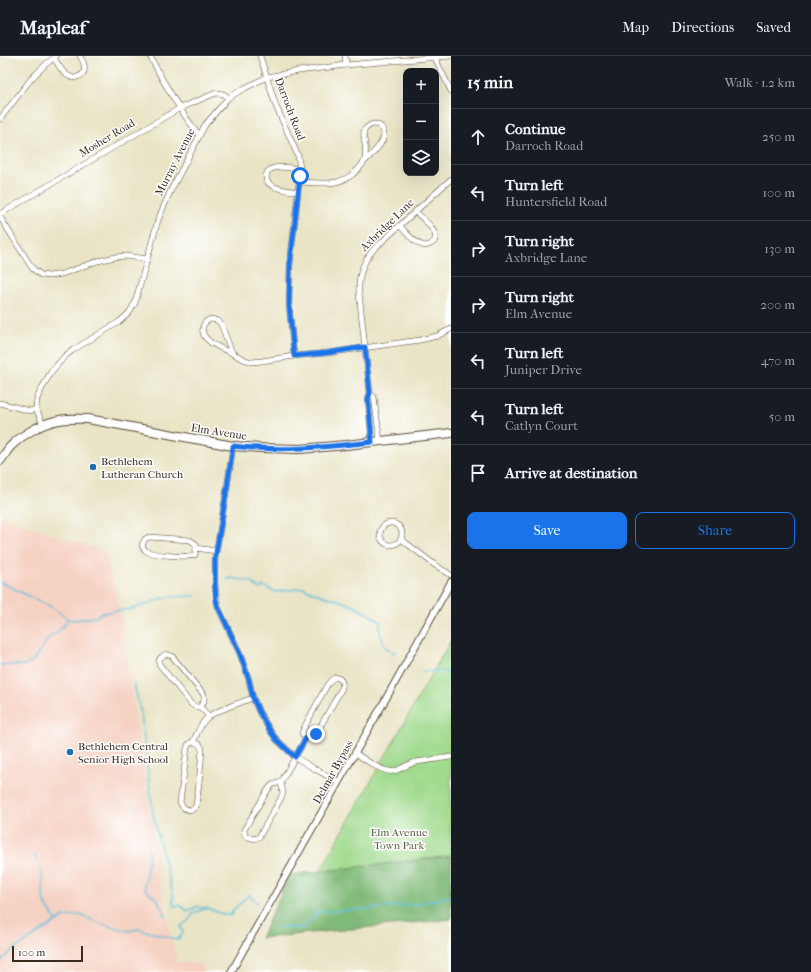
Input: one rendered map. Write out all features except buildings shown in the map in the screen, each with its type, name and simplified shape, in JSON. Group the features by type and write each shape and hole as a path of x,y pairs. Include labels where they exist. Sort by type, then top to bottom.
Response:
{"main road":[{"name":"Elm Avenue","path":"0,461 11,446 19,439 43,424 70,418 233,446 261,448 300,449 451,433"}],"street":[{"path":"0,119 31,79 55,57 66,74 71,78 75,78 83,74 85,70 84,63 80,56"},
{"path":"150,56 162,79 199,135"},
{"name":"Darroch Road","path":"260,56 276,106 298,156 300,169 300,182 290,265 289,304 294,356"},
{"path":"345,56 346,65"},
{"name":"Murray Avenue","path":"36,409 37,399 41,390 51,372 65,356 116,325 129,314 138,296 158,220 170,192 205,125 228,98 267,77 346,65 451,56"},
{"path":"435,58 451,91"},
{"name":"Mosher Road","path":"0,216 180,108 216,93 224,94 228,98"},
{"path":"300,182 318,184 339,182 354,175 381,144 384,138 384,132 379,125 369,125 366,127 363,134 365,161"},
{"path":"298,192 274,187 267,182 266,176 269,170 275,168 300,169"},
{"name":"Axbridge Lane","path":"376,441 370,416 368,399 370,393 359,283 363,266 374,249 451,179"},
{"path":"400,226 415,241 422,245 429,245 432,243 435,237 434,232 416,212"},
{"path":"0,216 26,260 33,269 41,275 50,276 62,274 98,261 115,257 126,256 147,260"},
{"path":"232,353 221,324 214,320 207,320 202,329 205,338 216,346 252,362 430,338 451,329"},
{"name":"Axbridge Lane","path":"370,393 374,397 377,416 376,441"},
{"path":"0,403 30,411 36,409 43,424"},
{"path":"370,416 377,416"},
{"path":"233,446 216,551 215,585 218,607 240,654 249,680 253,698 259,712 271,732 276,739 295,757 339,782"},
{"path":"392,522 399,525 402,532 401,540 392,546 385,544 380,538 380,531 384,524 392,522"},
{"path":"155,537 190,540 196,544 196,548 195,555 184,557 152,553 146,550 142,545 145,539 155,537"},
{"path":"401,540 451,575"},
{"path":"196,548 216,551"},
{"name":"Delmar Bypass","path":"231,972 451,582"},
{"path":"200,707 204,701 204,695 188,674 172,656 166,654 160,658 159,664 162,669 191,704 196,707 200,707 209,716"},
{"path":"281,782 272,785 267,791 244,830 246,836 256,839 259,836 281,798 283,793 281,782 306,738 316,734 338,694 343,684 339,678 334,678 327,685 302,731 303,736 306,738"},
{"path":"193,742 200,746 202,750 199,783 196,806 192,810 186,810 180,802 188,745 193,742 203,723 209,716 253,698"},
{"path":"355,753 388,771 396,771 416,762 451,757"}],"shaded area":[{"name":"Bethlehem Central Senior High School","path":"0,516 104,551 119,606 163,898 177,962 203,964 204,972 0,972"}],"green space":[{"name":"Elm Avenue Town Park","path":"451,640 451,877 285,933"},
{"path":"451,856 451,919 261,938 289,875"}],"waterway":[{"path":"227,580 231,578 250,581 260,589 263,586 276,592 303,588 356,607 380,621 380,633 385,647 395,653"},
{"path":"0,582 51,607 68,619 75,620 95,617 102,613 131,609 168,597 195,596"},
{"path":"0,665 25,665 32,662 49,638 61,629 68,619"},
{"path":"423,671 442,671 451,675"},
{"path":"134,683 141,714 153,814 173,895 174,906 180,905 187,911 196,907 205,908"},
{"path":"148,847 149,856 144,885 146,890 157,899 166,916"},
{"path":"34,855 42,871 44,902 57,922"},
{"path":"0,962 13,950 64,917 80,915 105,925 129,931 139,929 178,940 183,933 181,926 187,922 194,913 206,908 226,915 233,915 232,911 249,895 257,903"},
{"path":"279,927 304,928 317,912 418,904 451,896"}],"place":[{"name":"Bethlehem Lutheran Church","path":"93,467"},
{"name":"Bethlehem Central Senior High School","path":"70,752"}],"route":[{"path":"300,176 290,265 289,304 294,356 365,347 370,393 368,399 372,442 300,449 233,446 214,568 218,607 240,654 249,680 253,698 265,723 276,739 295,757 306,738 310,738 316,734"}]}
